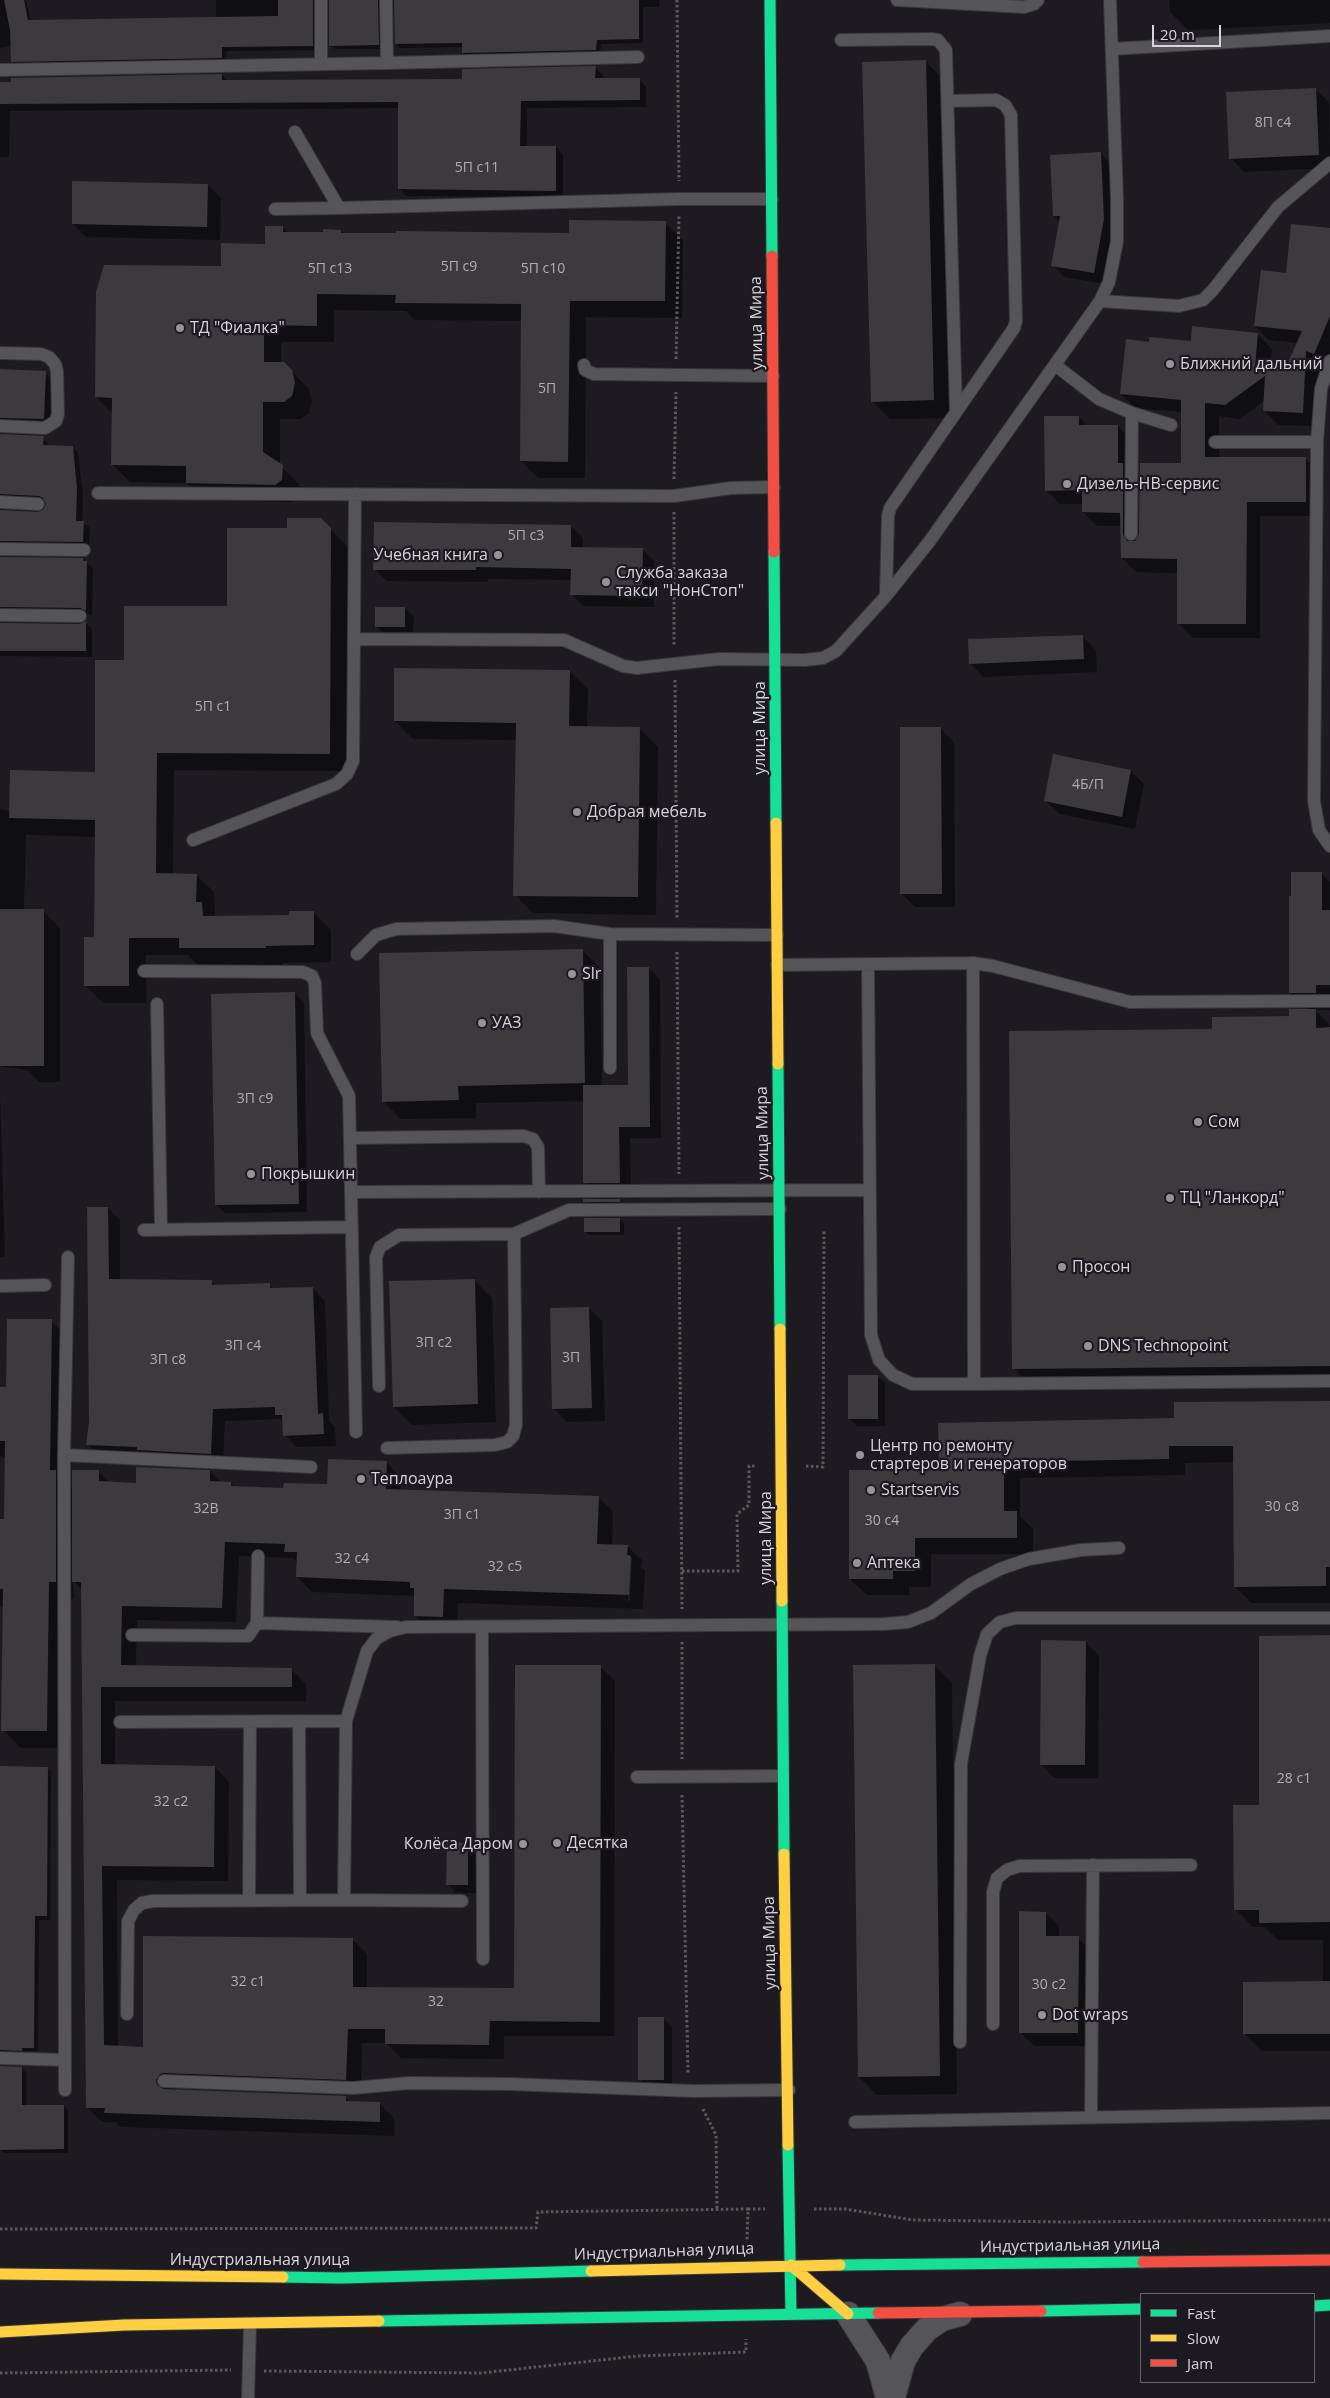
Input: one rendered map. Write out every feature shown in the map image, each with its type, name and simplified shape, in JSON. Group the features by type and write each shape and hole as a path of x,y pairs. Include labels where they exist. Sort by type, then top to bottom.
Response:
{"main road":[{"name":"улица Мира","path":"770,0 783,1776 791,2209 791,2314"},
{"name":"Индустриальная улица","path":"0,2274 342,2278 791,2265 1330,2260"},
{"path":"791,2265 848,2314"},
{"path":"1315,2306 1330,2305"},
{"path":"0,2332 124,2325 1140,2308"}],"street":[{"path":"892,2398 903,2361 912,2346 927,2329 942,2319 967,2312"},
{"path":"848,2314 878,2362 888,2398"}],"lane":[{"path":"321,0 321,64"},
{"path":"386,0 387,63"},
{"path":"897,0 1024,7 1034,4 1038,0"},
{"path":"354,638 564,640 623,666 642,668 719,659 776,661 822,658 836,652 886,596 930,542 1100,301 1114,266 1117,241 1110,0"},
{"path":"1112,49 1330,36"},
{"path":"841,40 938,40 946,50 956,411"},
{"path":"0,69 638,57"},
{"path":"886,596 888,516 890,508 1015,325 1010,115 1005,105 996,100 948,101"},
{"path":"295,132 339,208"},
{"path":"1100,301 1179,306 1203,300 1213,290 1278,207 1330,163"},
{"path":"275,209 679,199 772,200"},
{"path":"0,353 41,354 49,357 57,371 58,414 56,421 45,428 0,426"},
{"path":"1330,361 1321,389 1317,442 1314,801 1319,830 1330,846"},
{"path":"584,365 585,370 594,374 773,376"},
{"path":"1055,365 1099,398 1132,413 1171,426"},
{"path":"1132,413 1132,534"},
{"path":"1215,442 1317,442"},
{"path":"98,493 674,496 731,488 774,486"},
{"path":"194,840 336,784 347,774 353,761 355,494"},
{"path":"0,502 38,504"},
{"path":"0,549 84,550"},
{"path":"0,615 80,616"},
{"path":"357,954 376,934 396,929 554,926 610,934 777,936"},
{"path":"610,934 610,1068"},
{"path":"777,965 973,963 993,966 1130,1002 1330,1001"},
{"path":"973,963 974,1384"},
{"path":"868,964 871,1335 879,1360 893,1375 912,1384 1330,1381"},
{"path":"144,972 303,972 312,976 315,983 317,1033 349,1096 356,1432"},
{"path":"157,1004 161,1229"},
{"path":"350,1138 523,1136 533,1139 538,1147 539,1192"},
{"path":"352,1192 870,1190"},
{"path":"379,1386 376,1257 380,1247 399,1235 514,1234 568,1210 780,1209"},
{"path":"144,1230 352,1227"},
{"path":"387,1448 495,1445 507,1442 513,1436 516,1425 514,1234"},
{"path":"65,2090 64,1455 68,1257"},
{"path":"0,1286 45,1285"},
{"path":"64,1455 311,1467"},
{"path":"257,1623 482,1627 884,1624 908,1622 930,1614 971,1584 1014,1564 1029,1559 1081,1550 1119,1548"},
{"path":"132,1635 248,1636 257,1623 258,1556"},
{"path":"960,2042 961,1764 980,1656 987,1634 1000,1622 1016,1618 1330,1618"},
{"path":"344,1900 346,1721 367,1651 377,1638 390,1631 406,1627"},
{"path":"482,1627 483,1959"},
{"path":"120,1722 346,1721"},
{"path":"249,1900 250,1722"},
{"path":"300,1722 300,1900"},
{"path":"637,1777 783,1776"},
{"path":"993,2024 993,1892 997,1878 1007,1870 1019,1866 1191,1864"},
{"path":"1091,2117 1093,1865"},
{"path":"127,2014 128,1921 134,1910 142,1903 153,1901 249,1900 462,1901"},
{"path":"0,2058 65,2060"},
{"path":"164,2081 353,2088 409,2083 509,2084 694,2091 789,2090"},
{"path":"855,2122 1330,2113"},
{"path":"248,2398 250,2324"}],"path":[{"path":"677,0 679,199 674,496 674,664 679,1191"},
{"path":"679,1209 682,1777 688,2080 716,2135 717,2210"},
{"path":"0,2229 536,2228 538,2212 791,2209 845,2209 913,2220 1064,2222 1330,2220"},
{"path":"746,2266 748,2210"},
{"path":"0,2373 249,2370 481,2373 638,2356 746,2352 747,2315"}],"building":[{"path":"4,0 24,0 28,20 278,16 278,0 313,0 313,46 222,47 222,58 11,62 10,30"},
{"path":"329,0 378,0 379,45 329,46"},
{"path":"394,0 639,0 639,39 597,40 596,50 462,53 462,43 395,44"},
{"path":"926,60 934,400 871,402 862,62"},
{"path":"596,66 595,78 640,78 640,100 521,101 520,146 556,146 556,191 398,189 398,102 0,104 0,82 11,82 11,78 222,74 222,80 462,79 462,69"},
{"path":"1316,88 1319,155 1229,159 1226,92"},
{"path":"1101,152 1104,219 1094,273 1051,266 1060,216 1053,216 1050,155"},
{"path":"72,181 208,184 207,227 72,224"},
{"path":"569,220 666,221 665,301 570,301 568,462 520,461 521,304 395,303 396,295 317,294 317,326 264,325 264,362 284,362 292,370 295,383 292,396 284,402 263,402 263,452 283,465 282,480 275,485 186,483 186,466 111,465 112,398 95,397 96,292 104,265 221,266 221,243 265,244 265,226 283,226 283,232 323,232 323,229 341,230 341,233 396,233 396,231 569,233"},
{"path":"1291,224 1330,228 1330,316 1314,354 1306,351 1303,413 1263,411 1265,376 1225,405 1205,403 1205,457 1306,457 1306,502 1247,502 1246,624 1177,624 1177,559 1121,558 1120,513 1082,512 1082,490 1045,491 1044,416 1079,416 1079,425 1118,425 1118,463 1123,463 1123,534 1127,541 1135,541 1139,534 1140,463 1181,463 1181,400 1120,394 1126,339 1149,342 1149,337 1191,341 1192,326 1258,333 1255,366 1286,367 1302,331 1254,326 1261,270 1286,273"},
{"path":"0,369 46,371 44,419 0,418"},
{"path":"0,434 44,436 43,445 73,446 77,489 76,521 84,521 83,542 0,541 0,510 38,512 44,509 46,504 43,498 39,496 0,494"},
{"path":"287,518 321,518 331,528 330,754 157,753 156,873 197,874 196,902 202,902 203,916 289,915 289,911 314,911 314,945 266,946 266,948 179,948 179,938 129,938 129,986 84,986 84,937 94,937 95,820 9,818 10,770 95,772 95,660 124,660 124,606 227,606 227,528 287,528"},
{"path":"374,522 571,525 571,547 643,548 642,596 570,595 571,569 476,567 476,570 373,570"},
{"path":"0,557 83,558 83,561 87,561 86,611 80,608 0,607"},
{"path":"375,607 405,607 405,627 375,627"},
{"path":"86,621 86,651 0,651 0,623 80,624"},
{"path":"1083,635 1084,659 969,664 968,639"},
{"name":"Добрая мебель","path":"394,668 570,670 569,726 640,727 638,897 513,896 516,723 394,721"},
{"path":"900,727 941,727 942,894 900,894"},
{"path":"1053,754 1131,770 1122,817 1044,801"},
{"path":"1291,872 1322,872 1322,910 1330,910 1330,985 1316,985 1316,993 1289,993 1289,896 1291,896"},
{"path":"0,909 44,909 44,1066 0,1066"},
{"path":"583,949 585,1083 458,1086 459,1100 382,1102 379,953"},
{"path":"627,967 649,967 650,1127 619,1127 620,1183 583,1183 583,1085 628,1085"},
{"path":"295,992 299,1204 215,1205 211,994"},
{"name":"ТЦ \"Ланкорд\"","path":"1289,1009 1316,1009 1316,1028 1330,1027 1330,1366 1012,1369 1009,1031 1212,1029 1212,1017 1289,1016"},
{"path":"583,1199 620,1199 620,1202 583,1202"},
{"path":"87,1207 108,1207 109,1279 212,1280 212,1285 270,1283 270,1288 313,1287 318,1414 323,1413 324,1434 283,1436 282,1415 275,1415 275,1407 213,1409 211,1454 137,1450 137,1447 86,1445 89,1422"},
{"path":"584,1218 620,1218 620,1232 584,1232"},
{"path":"475,1279 478,1404 393,1407 389,1281"},
{"path":"589,1307 592,1408 552,1409 550,1308"},
{"path":"7,1319 52,1319 50,1470 56,1470 56,1582 49,1582 47,1731 1,1731 3,1589 0,1589 0,1519 4,1519 5,1441 0,1441 0,1387 6,1387"},
{"path":"848,1375 878,1375 878,1419 848,1419"},
{"path":"1330,1401 1330,1567 1326,1567 1326,1586 1234,1587 1233,1446 1169,1446 1169,1459 1004,1462 1004,1511 1017,1511 1017,1538 915,1538 915,1571 893,1571 893,1579 849,1579 849,1470 935,1470 935,1464 939,1464 938,1423 1174,1418 1174,1402"},
{"path":"328,1459 387,1461 386,1489 599,1496 597,1544 628,1545 627,1555 631,1556 629,1595 444,1589 443,1617 414,1616 414,1588 410,1588 410,1582 296,1577 297,1552 284,1552 285,1544 225,1542 222,1608 122,1606 121,1665 292,1668 292,1687 101,1687 101,1764 215,1766 214,1867 102,1866 104,2045 143,2047 143,1936 353,1938 353,1987 514,1988 515,1665 601,1665 600,2022 490,2021 489,2045 385,2044 385,2029 348,2029 346,2080 164,2073 160,2074 156,2080 157,2085 164,2089 346,2096 346,2101 380,2102 380,2122 104,2113 105,2108 86,2108 81,1582 72,1582 72,1470 99,1470 99,1481 136,1483 136,1467 210,1470 210,1481 231,1482 231,1486 283,1488 284,1483 327,1484"},
{"path":"1330,1635 1330,1922 1259,1923 1259,1910 1234,1910 1233,1805 1259,1805 1259,1636"},
{"path":"1041,1640 1086,1641 1085,1765 1040,1765"},
{"path":"935,1664 940,2076 858,2077 853,1665"},
{"path":"0,1766 48,1767 47,1916 35,1916 34,2048 22,2048 22,2051 0,2050"},
{"path":"447,1842 468,1843 468,1885 446,1885"},
{"path":"1019,1911 1046,1912 1046,1936 1079,1936 1078,2033 1019,2033"},
{"path":"1330,1981 1330,2034 1243,2034 1243,1982"},
{"path":"638,2017 664,2017 664,2080 638,2080"},
{"path":"0,2066 22,2067 22,2105 64,2105 64,2149 0,2150"}],"traffic: fast":[{"path":"770,0 772,256"},
{"path":"774,552 776,823"},
{"path":"778,1064 780,1329"},
{"path":"782,1601 784,1854"},
{"path":"788,2145 791,2314"},
{"path":"840,2265 1143,2262"},
{"path":"283,2277 341,2278 591,2271"},
{"path":"1315,2306 1330,2305"},
{"path":"1041,2311 1140,2309"},
{"path":"379,2321 878,2313"}],"traffic: slow":[{"path":"776,823 778,1064"},
{"path":"780,1329 782,1601"},
{"path":"784,1854 788,2145"},
{"path":"791,2265 848,2314"},
{"path":"591,2271 840,2265"},
{"path":"0,2274 283,2277"},
{"path":"0,2332 124,2325 379,2321"}],"traffic: jam":[{"path":"772,256 774,552"},
{"path":"1143,2262 1330,2260"},
{"path":"878,2313 1041,2311"}],"place":[{"name":"ТД \"Фиалка\"","path":"180,328"},
{"name":"Ближний дальний","path":"1170,364"},
{"name":"Дизель-НВ-сервис","path":"1067,484"},
{"name":"Учебная книга","path":"498,555"},
{"name":"Служба заказа такси \"НонСтоп\"","path":"606,582"},
{"name":"Добрая мебель","path":"577,812"},
{"name":"Slr","path":"572,974"},
{"name":"УАЗ","path":"482,1023"},
{"name":"Сом","path":"1198,1122"},
{"name":"Покрышкин","path":"251,1174"},
{"name":"ТЦ \"Ланкорд\"","path":"1170,1198"},
{"name":"Просон","path":"1062,1267"},
{"name":"DNS Technopoint","path":"1088,1346"},
{"name":"Центр по ремонту стартеров и генераторов","path":"860,1455"},
{"name":"Теплоаура","path":"361,1479"},
{"name":"Startservis","path":"871,1490"},
{"name":"Аптека","path":"857,1563"},
{"name":"Десятка","path":"557,1843"},
{"name":"Колёса Даром","path":"523,1844"},
{"name":"Dot wraps","path":"1042,2015"}]}
